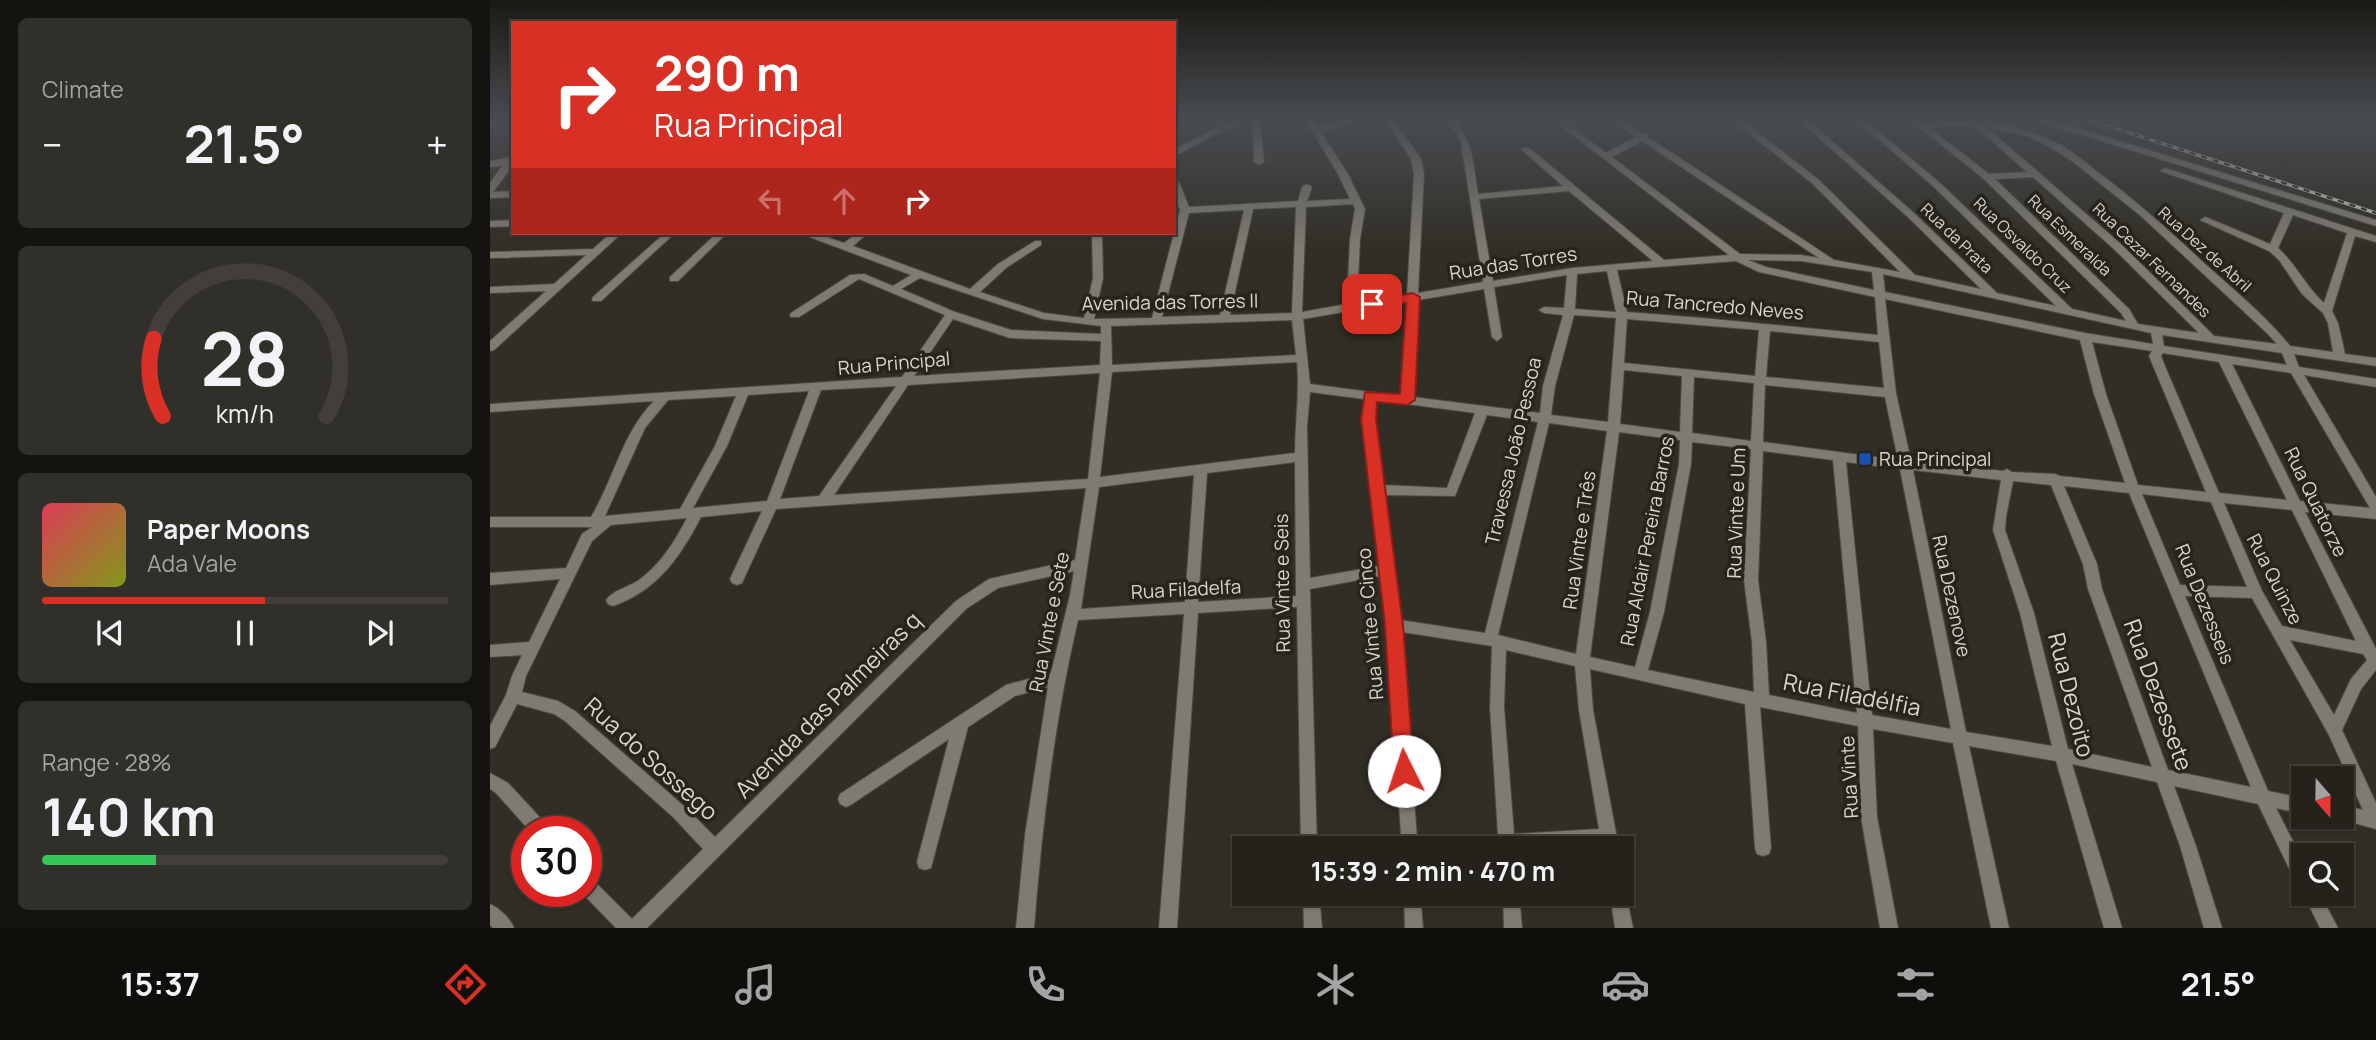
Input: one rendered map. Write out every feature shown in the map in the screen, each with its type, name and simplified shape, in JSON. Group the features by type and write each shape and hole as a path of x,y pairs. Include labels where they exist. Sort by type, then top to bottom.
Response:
{"street":[{"path":"490,193 511,162"},
{"path":"1335,162 1360,209 1355,239 1352,308"},
{"path":"1407,400 1419,174 1417,162"},
{"path":"1467,162 1497,337"},
{"path":"1540,162 1661,263"},
{"path":"1615,162 1736,256 1751,265 1773,272 2085,337 2374,385"},
{"path":"1683,162 1832,262"},
{"path":"1790,162 1816,183 1912,278"},
{"name":"Rua da Prata","path":"1851,162 1912,216 1995,297"},
{"name":"Rua Osvaldo Cruz","path":"1910,162 2069,313"},
{"name":"Rua Esmeralda","path":"1968,162 1987,177 2125,311 2134,326"},
{"name":"Rua Cezar Fernandes","path":"2024,162 2119,247 2212,340"},
{"name":"Rua Dez de Abril","path":"2079,162 2127,199 2272,331 2287,350 2295,370 2376,508"},
{"path":"2180,162 2376,223"},
{"path":"2165,171 2376,239"},
{"path":"1987,177 2037,173"},
{"path":"1156,321 1185,210 1176,187"},
{"name":"Rua Vinte e Seis","path":"1307,187 1301,205 1297,316 1305,387 1301,457 1302,601 1309,836"},
{"path":"1473,197 1570,188"},
{"path":"490,193 511,194"},
{"path":"1185,210 1357,201"},
{"path":"1224,320 1249,207"},
{"path":"2273,249 2290,211"},
{"path":"2205,220 2273,249 2306,292 2327,311 2333,323 2340,357"},
{"path":"490,224 511,223"},
{"path":"2327,311 2352,231"},
{"path":"490,347 615,235"},
{"path":"597,299 668,235"},
{"path":"674,279 720,235"},
{"name":"Avenida das Torres II","path":"813,235 972,293 1043,316 1088,322 1106,331 1156,321 1297,316"},
{"path":"846,247 861,235"},
{"path":"1088,322 1096,292 1099,257 1097,235"},
{"path":"972,293 1002,266 1038,243"},
{"path":"490,255 595,252"},
{"name":"Rua das Torres","path":"1297,316 1572,271 1736,256 1791,257 1912,278 2156,331 2376,362"},
{"name":"Rua Vinte e Três","path":"1608,836 1586,710 1582,660 1615,425 1622,315 1611,267"},
{"name":"Travessa João Pessoa","path":"1506,836 1494,640 1545,417 1549,386 1569,313 1572,271"},
{"name":"Rua Dezenove","path":"1877,271 1890,393 2000,928"},
{"path":"894,290 919,274"},
{"path":"795,316 854,277 862,277 951,314 1024,336 1106,331"},
{"path":"490,290 555,287"},
{"name":"Rua Tancredo Neves","path":"1544,310 1883,339"},
{"path":"823,500 951,314"},
{"name":"Rua Vinte e Um","path":"1763,848 1757,699 1759,642 1751,579 1765,327"},
{"name":"Rua Vinte e Sete","path":"1026,928 1033,835 1057,678 1072,615 1093,482 1106,370 1106,331"},
{"name":"Rua Quinze","path":"2156,331 2158,350 2155,356 2256,593 2334,730 2376,820"},
{"name":"Rua Dezesseis","path":"2085,337 2100,394 2133,488 2264,800 2291,855"},
{"name":"Rua Principal","path":"490,408 1301,358"},
{"name":"Rua Quatorze","path":"2224,360 2373,656"},
{"path":"1618,366 1890,393"},
{"name":"Rua Aldair Pereira Barros","path":"1640,674 1664,577 1685,464 1688,373"},
{"path":"1305,387 1615,425 1904,465 2376,514"},
{"path":"737,579 772,504 816,389"},
{"path":"613,600 637,590 670,561 743,393"},
{"name":"Rua Vinte e Cinco","path":"1370,396 1369,419 1394,625 1409,836"},
{"path":"490,742 513,696 532,648 587,538 602,522 636,431 649,411 663,398"},
{"path":"1377,490 1451,492 1483,409"},
{"name":"Rua Vinte","path":"1839,456 1865,721 1869,817 1889,928"},
{"path":"490,522 602,522 772,504 1093,482 1301,457"},
{"path":"1168,928 1201,470"},
{"name":"Rua Dezoito","path":"2007,474 2008,487 1998,520 1999,530 2027,613 2062,755 2112,928"},
{"name":"Rua Dezessete","path":"2055,479 2090,565 2095,589 2164,778 2213,928"},
{"name":"Avenida das Palmeiras q","path":"635,928 970,599 994,583 1081,564"},
{"path":"1303,585 1387,570"},
{"path":"490,579 570,573"},
{"path":"2176,590 2256,593"},
{"name":"Rua Filadelfa","path":"1072,615 1302,601"},
{"name":"Rua Filadélfia","path":"1394,625 1494,640 1757,699 1865,721 2062,755 2291,804"},
{"path":"2280,632 2373,656 2360,673 2349,704 2334,730"},
{"path":"490,651 532,648"},
{"path":"846,799 904,758 1020,686 1057,678"},
{"name":"Rua do Sossego","path":"513,696 558,708 570,716 680,813 715,849"},
{"path":"925,862 961,724"},
{"path":"490,780 502,788 527,816"},
{"path":"2354,815 2376,820"},
{"path":"602,901 628,928"},
{"path":"1312,906 1313,928"},
{"path":"1412,906 1413,928"},
{"path":"1512,906 1513,928"},
{"path":"1620,906 1624,928"},
{"path":"2317,906 2329,928"},
{"path":"490,913 505,928"}],"railway":[{"path":"2220,162 2376,213"}],"place":[{"name":"Rua Principal","path":"1865,459"}],"route":[{"path":"1372,304 1413,297 1407,400 1370,396 1369,419 1394,625 1404,771"}]}
